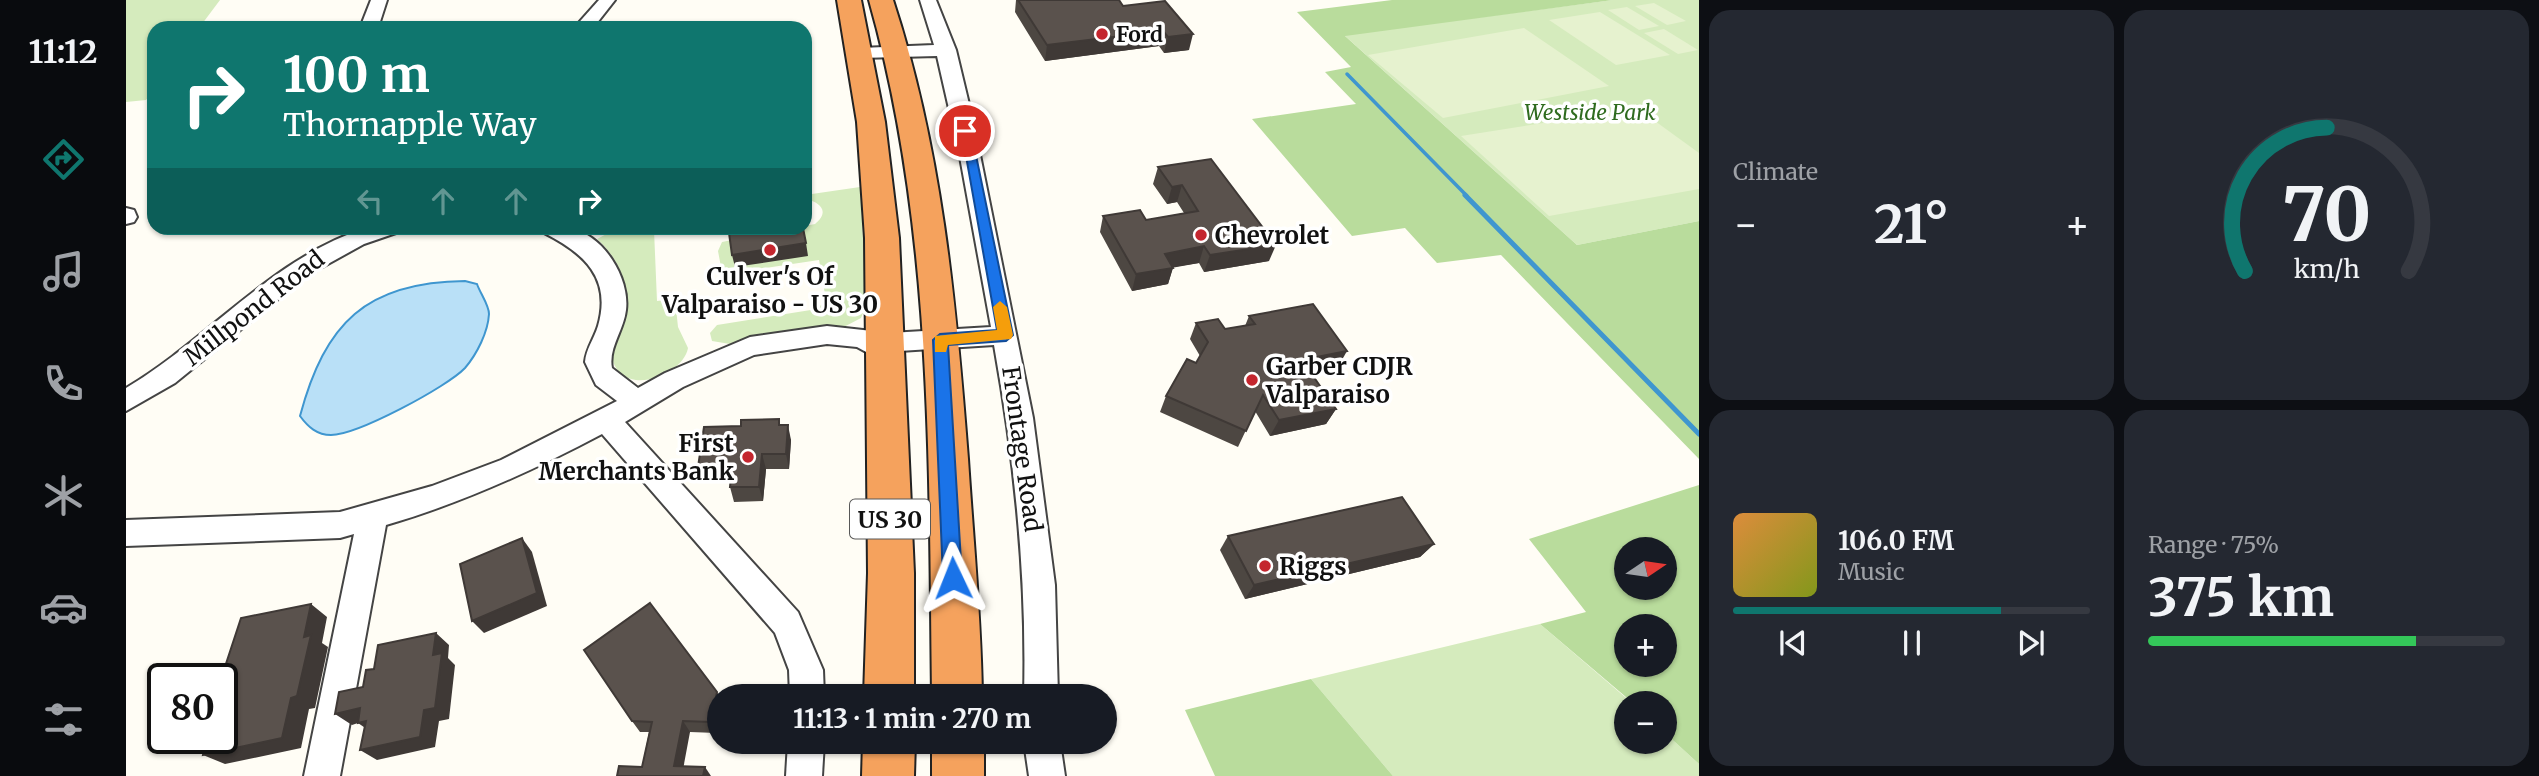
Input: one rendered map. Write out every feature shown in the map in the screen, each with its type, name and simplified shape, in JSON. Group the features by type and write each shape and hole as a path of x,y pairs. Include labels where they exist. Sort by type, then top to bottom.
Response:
{"highway":[{"name":"US 30","path":"849,0 871,122 883,238 891,573 889,684"},
{"name":"US 30","path":"881,0 899,52 916,126 940,340 956,684"},
{"path":"888,776 889,754"},
{"path":"958,754 958,776"}],"street":[{"path":"372,21 379,0"},
{"path":"591,21 607,0"},
{"name":"Frontage Road","path":"929,0 947,50 1006,335 1041,596 1041,684"},
{"path":"860,53 947,50"},
{"name":"Millpond Road","path":"126,401 171,373 284,280 323,253 370,235"},
{"path":"566,235 588,246 605,265 614,292 614,310 597,360 601,373 636,400"},
{"path":"126,533 340,525 435,498 511,468 606,420 636,400 709,362 734,354 758,356 886,341 1006,335"},
{"path":"606,420 787,623 806,670 807,684"},
{"path":"322,776 373,515"},
{"path":"804,776 806,754"},
{"path":"1044,754 1047,776"}],"green space":[{"path":"126,0 220,0 204,21 147,21 147,99 126,102"},
{"path":"1392,0 1613,0 1345,36 1577,245 1699,221 1699,459 1501,255 1437,263 1405,228 1352,236 1252,119 1356,104 1325,72 1351,67 1297,12"},
{"name":"Westside Park","path":"1613,0 1699,0 1699,221 1577,245 1344,35"},
{"path":"1654,3 1686,21 1667,25 1635,6"},
{"path":"1627,7 1659,26 1639,30 1608,10"},
{"path":"1600,12 1670,55 1616,65 1549,20"},
{"path":"1524,28 1609,86 1443,118 1368,55"},
{"path":"1664,29 1698,50 1678,54 1644,33"},
{"path":"1637,108 1699,153 1699,189 1549,216 1461,136"},
{"path":"860,187 867,303 861,318 840,329 730,344 712,341 710,333 717,325 817,309 826,300 819,260 738,272 739,282 724,283 718,251 722,242 758,235 812,235 812,225 820,220 823,212 819,205 812,201 812,194"},
{"path":"605,235 654,235 657,301 675,299 678,327 688,348 684,358 664,374 652,379 627,378 618,370 612,358 626,314 626,290 613,257 597,239"},
{"path":"1699,485 1699,764 1677,744 1677,691 1619,691 1540,624 1586,612 1529,539"},
{"path":"1540,624 1618,691 1614,691 1614,754 1677,754 1677,744 1699,764 1699,776 1393,776 1311,679"},
{"path":"1311,679 1393,776 1215,776 1185,710"}],"water":[{"path":"465,281 477,284 489,314 481,342 465,368 401,409 343,433 321,434 303,420 300,416 322,356 337,333 355,314 376,300 401,289 431,283"}],"building":[{"path":"1018,0 1119,0 1123,6 1165,1 1193,34 1168,37 1163,31 1047,45"},
{"name":"Chevrolet","path":"1211,159 1276,245 1210,255 1204,246 1165,254 1173,268 1136,274 1103,216 1140,210 1146,220 1198,211 1182,185 1172,187 1158,167"},
{"path":"729,235 804,235 806,243 732,255"},
{"path":"1313,304 1347,351 1302,360 1336,409 1279,420 1263,395 1246,431 1166,396 1187,359 1196,363 1208,342 1196,323 1218,319 1225,329 1255,324 1249,316"},
{"name":"First Merchants Bank","path":"779,419 779,425 788,425 786,454 762,454 759,487 730,487 732,466 698,467 704,427 741,426 741,420"},
{"path":"1402,497 1434,544 1254,585 1228,536"},
{"path":"522,538 537,593 472,621 460,564"},
{"path":"650,603 711,684 707,684 707,722 683,721 674,766 705,767 703,776 617,776 619,766 642,767 652,722 632,721 584,650"},
{"path":"311,604 304,637 311,635 297,696 291,698 282,738 238,747 238,663 226,663 241,618"},
{"path":"436,633 433,655 442,653 435,708 424,710 420,737 360,750 366,721 358,723 360,708 335,714 339,692 363,687 366,670 374,669 378,645"}],"waterway":[{"path":"1347,74 1467,196"},
{"path":"1465,195 1699,434"}],"slow traffic":[{"path":"941,348 940,340 1006,335 1000,307"}],"place":[{"name":"Ford","path":"1102,34"},
{"name":"Chevrolet","path":"1201,235"},
{"name":"Culver's Of Valparaiso - US 30","path":"770,250"},
{"name":"Garber CDJR Valparaiso","path":"1252,380"},
{"name":"First Merchants Bank","path":"748,457"},
{"name":"Riggs","path":"1265,566"}],"route":[{"path":"953,578 940,340 1006,335 965,131"}]}
